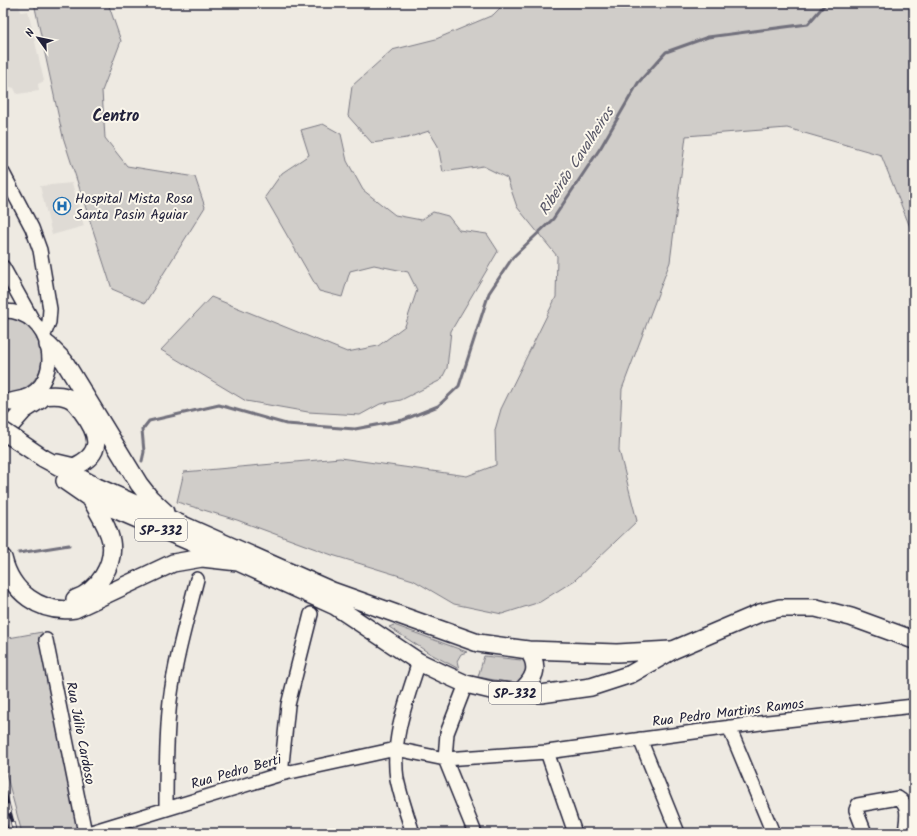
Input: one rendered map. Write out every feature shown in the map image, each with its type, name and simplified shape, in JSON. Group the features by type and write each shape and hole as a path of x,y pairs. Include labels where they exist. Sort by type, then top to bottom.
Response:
{"main road":[{"path":"46,340 64,361 127,466 150,498 161,509 183,525"},
{"path":"3,433 25,400 61,395 72,400 89,422 96,436 97,443 91,456 74,467 68,467 43,458"},
{"name":"SP-332","path":"3,433 43,458 86,481 183,525 335,606 419,662 466,684 491,690 540,694 591,687 638,672 673,650 760,613 780,608 816,608 851,617 914,640"},
{"name":"SP-332","path":"3,441 89,497 332,591 407,619 478,643 528,650 623,653 673,650"},
{"path":"44,606 64,603 79,598 91,590 101,580 108,569 111,558 111,542 108,529 89,497"},
{"path":"3,558 8,574 19,591 31,600 44,606 59,610 75,609 173,563 202,558 243,557"},
{"name":"SP-332","path":"520,693 534,678 536,670 535,664 528,650"}],"street":[{"path":"3,173 32,228 40,250 50,309 46,340 49,360 46,375 25,400"},
{"path":"3,267 33,321 46,340"},
{"path":"3,311 22,314 33,321"},
{"path":"166,808 167,735 170,700 176,666 197,579"},
{"path":"281,774 288,705 312,614"},
{"name":"Rua Júlio Cardoso","path":"46,640 86,833"},
{"path":"413,833 397,778 396,749 401,718 419,662"},
{"path":"466,684 447,733 445,759 475,833"},
{"name":"Rua Pedro Martins Ramos","path":"396,749 445,759 547,752 729,727 914,706"},
{"path":"729,727 774,833"},
{"path":"640,739 678,833"},
{"name":"Rua Pedro Berti","path":"86,833 281,774 396,749"},
{"path":"547,752 574,833"},
{"path":"865,833 856,810 858,805 898,798 902,800 907,810 905,833"}],"shaded area":[{"path":"3,3 18,3 21,12 28,11 44,81 38,84 39,91 17,94 14,88 10,87 3,60"},
{"path":"34,3 108,3 121,41 102,91 105,138 127,166 195,177 205,207 145,303 112,289 63,137"},
{"path":"505,3 914,3 914,237 881,155 787,128 686,136 670,262 622,389 619,450 637,521 575,580 540,602 502,614 454,604 413,580 332,555 237,520 177,502 184,472 340,458 467,476 496,465 495,430 501,409 556,297 557,256 517,207 507,178 483,166 443,172 438,146 429,131 407,138 372,143 348,116 352,86 392,50 436,39 493,15"},
{"path":"323,124 341,134 347,161 363,190 395,215 421,220 433,212 448,216 459,230 487,234 498,251 451,331 447,368 441,380 401,400 380,404 360,415 308,412 246,401 161,350 211,297 347,352 378,346 405,326 417,290 408,272 374,265 350,271 342,297 319,291 265,197 282,173 309,155 301,130"},
{"name":"Hospital Mista Rosa Santa Pasin Aguiar","path":"72,183 84,226 52,235 40,186"},
{"path":"3,316 21,321 33,331 40,343 42,357 39,371 32,382 20,391 3,394"},
{"path":"394,625 467,652 461,654 457,661 459,669 429,653 389,627"},
{"path":"42,632 67,768 84,833 22,833 3,762 3,639"},
{"path":"484,656 521,660 530,664 527,682 511,683 478,677"}],"waterway":[{"name":"Ribeirão Cavalheiros","path":"142,461 144,452 142,430 149,421 219,405 286,424 355,429 403,420 438,406 459,386 489,293 513,257 553,219 601,147 638,83 666,52 708,37 808,24 826,3"},
{"name":"Ribeirão Cavalheiros","path":"19,553 69,545"}],"railway":[{"path":"3,787 15,833"},
{"path":"3,816 7,833"}],"place":[{"name":"Hospital Mista Rosa Santa Pasin Aguiar","path":"62,206"}],"district":[{"name":"Centro","path":"116,115"}]}
